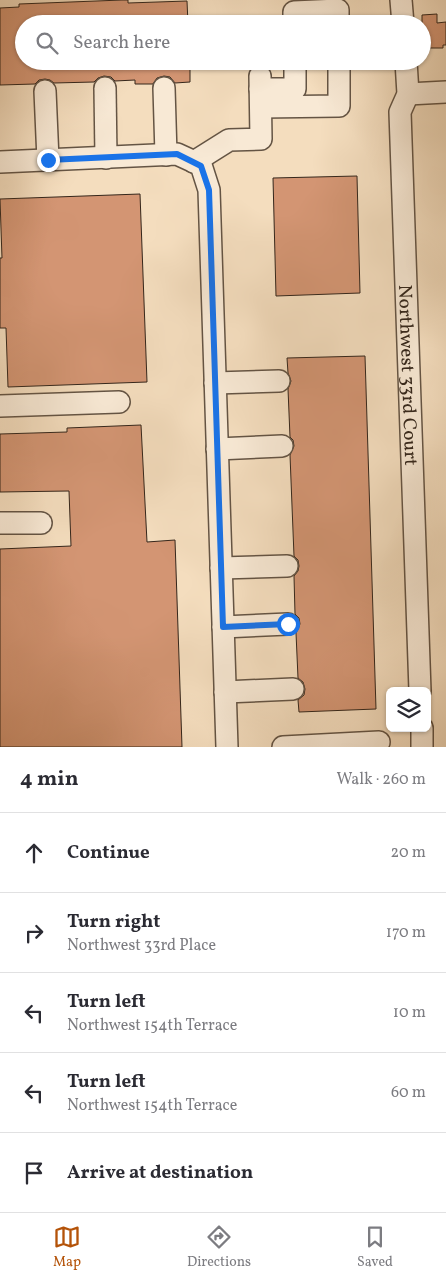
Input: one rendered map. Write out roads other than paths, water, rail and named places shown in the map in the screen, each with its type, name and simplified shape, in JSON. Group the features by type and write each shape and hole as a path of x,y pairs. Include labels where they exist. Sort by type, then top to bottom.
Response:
{"street":[{"path":"401,0 402,15"},
{"path":"294,15 294,12 338,10 338,15"},
{"path":"260,91 295,89 295,70"},
{"path":"260,91 339,106 339,70"},
{"name":"Northwest 33rd Court","path":"407,70 408,94 400,112 420,687"},
{"path":"105,88 106,158"},
{"path":"164,88 166,155"},
{"path":"45,91 48,160"},
{"path":"194,162 230,140 261,139 260,91"},
{"path":"408,94 446,92"},
{"path":"0,162 177,154 201,166 209,190 226,747"},
{"path":"215,383 279,382"},
{"path":"0,406 120,402"},
{"path":"217,449 282,446"},
{"path":"0,523 41,522"},
{"path":"221,568 287,566"},
{"path":"223,627 288,624"},
{"path":"225,692 293,689"},
{"path":"422,732 422,747"},
{"path":"283,747 379,742"}]}
